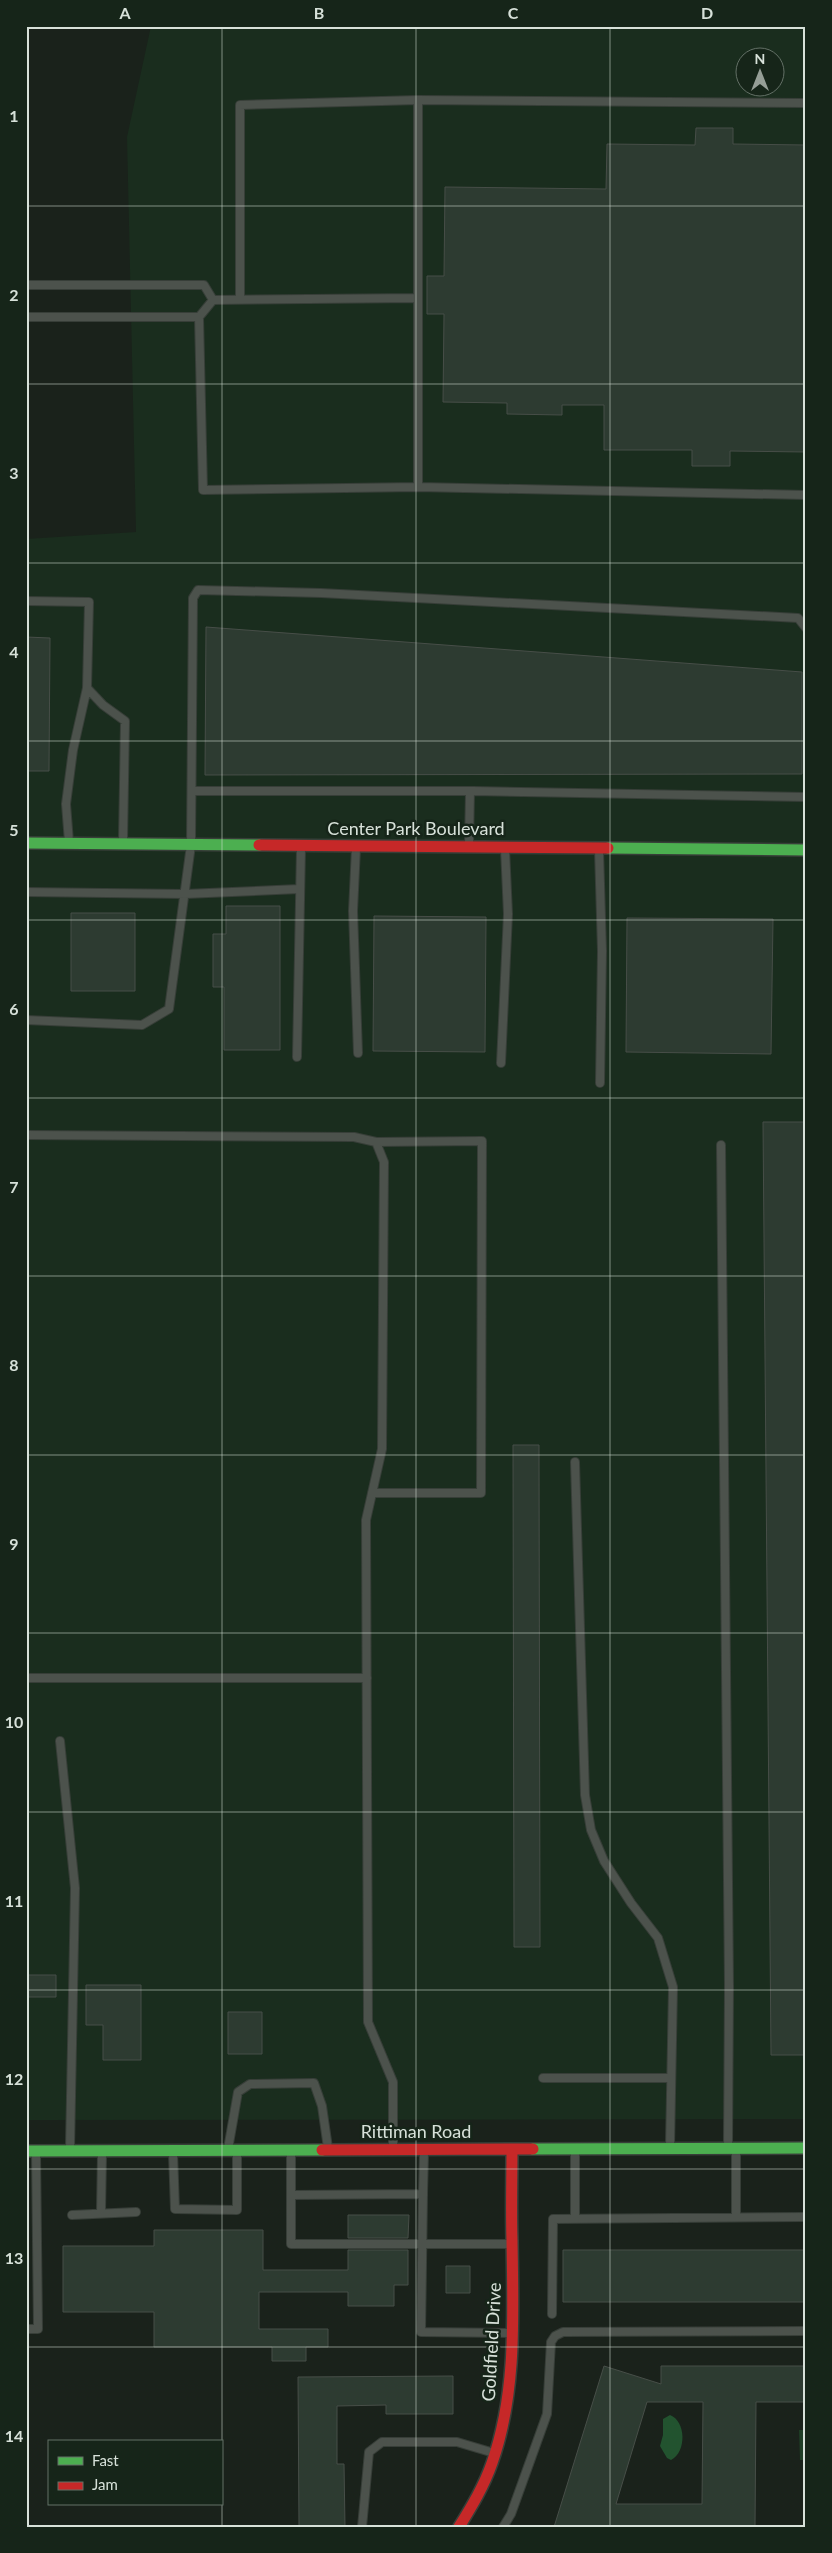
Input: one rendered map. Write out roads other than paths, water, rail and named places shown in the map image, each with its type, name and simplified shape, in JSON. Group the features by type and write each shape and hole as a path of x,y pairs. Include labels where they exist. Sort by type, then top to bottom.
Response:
{"street":[{"name":"Center Park Boulevard","path":"26,844 806,850"},
{"name":"Rittiman Road","path":"31,2151 806,2148"},
{"name":"Goldfield Drive","path":"459,2527 482,2487 496,2454 512,2379 514,2333 512,2149"}],"lane":[{"path":"240,298 240,105 418,100 806,104"},
{"path":"418,100 418,487"},
{"path":"26,286 204,285 213,300"},
{"path":"417,298 240,298 213,300 199,317 203,490 418,487 806,495"},
{"path":"26,317 199,317"},
{"path":"26,1020 142,1025 169,1010 191,845 193,598 198,590 322,593 798,618 806,628"},
{"path":"26,601 89,602 87,688 73,750 66,804 69,844"},
{"path":"87,688 104,705 125,721 123,844"},
{"path":"192,792 470,792 806,796"},
{"path":"469,847 470,792"},
{"path":"297,1057 301,846"},
{"path":"356,846 353,910 358,1053"},
{"path":"500,1062 508,914 505,847"},
{"path":"598,848 602,951 600,1083"},
{"path":"26,892 185,894 299,889"},
{"path":"26,1136 354,1137 376,1142 482,1141 481,1493 372,1493"},
{"path":"376,1142 384,1162 382,1440 366,1520 368,2022 393,2082 394,2150"},
{"path":"721,1146 729,1976 732,2149 736,2217"},
{"path":"575,1462 585,1795 591,1830 604,1861 631,1903 658,1938 673,1986 670,2149"},
{"path":"26,1678 367,1678"},
{"path":"60,1741 75,1888 70,2151"},
{"path":"543,2078 671,2078"},
{"path":"173,2151 175,2209 237,2210 232,2150 238,2092 250,2084 314,2083 322,2106 328,2150"},
{"path":"575,2149 575,2218"},
{"path":"291,2150 291,2244 512,2244"},
{"path":"424,2150 421,2332 514,2333"},
{"path":"26,2329 38,2329 31,2151"},
{"path":"101,2213 102,2151"},
{"path":"291,2195 423,2194"},
{"path":"72,2215 136,2212"},
{"path":"552,2314 553,2219 806,2217"},
{"path":"503,2527 511,2514 547,2414 551,2342 556,2336 563,2332 806,2331"},
{"path":"362,2527 369,2452 382,2442 457,2442 496,2454"}]}
